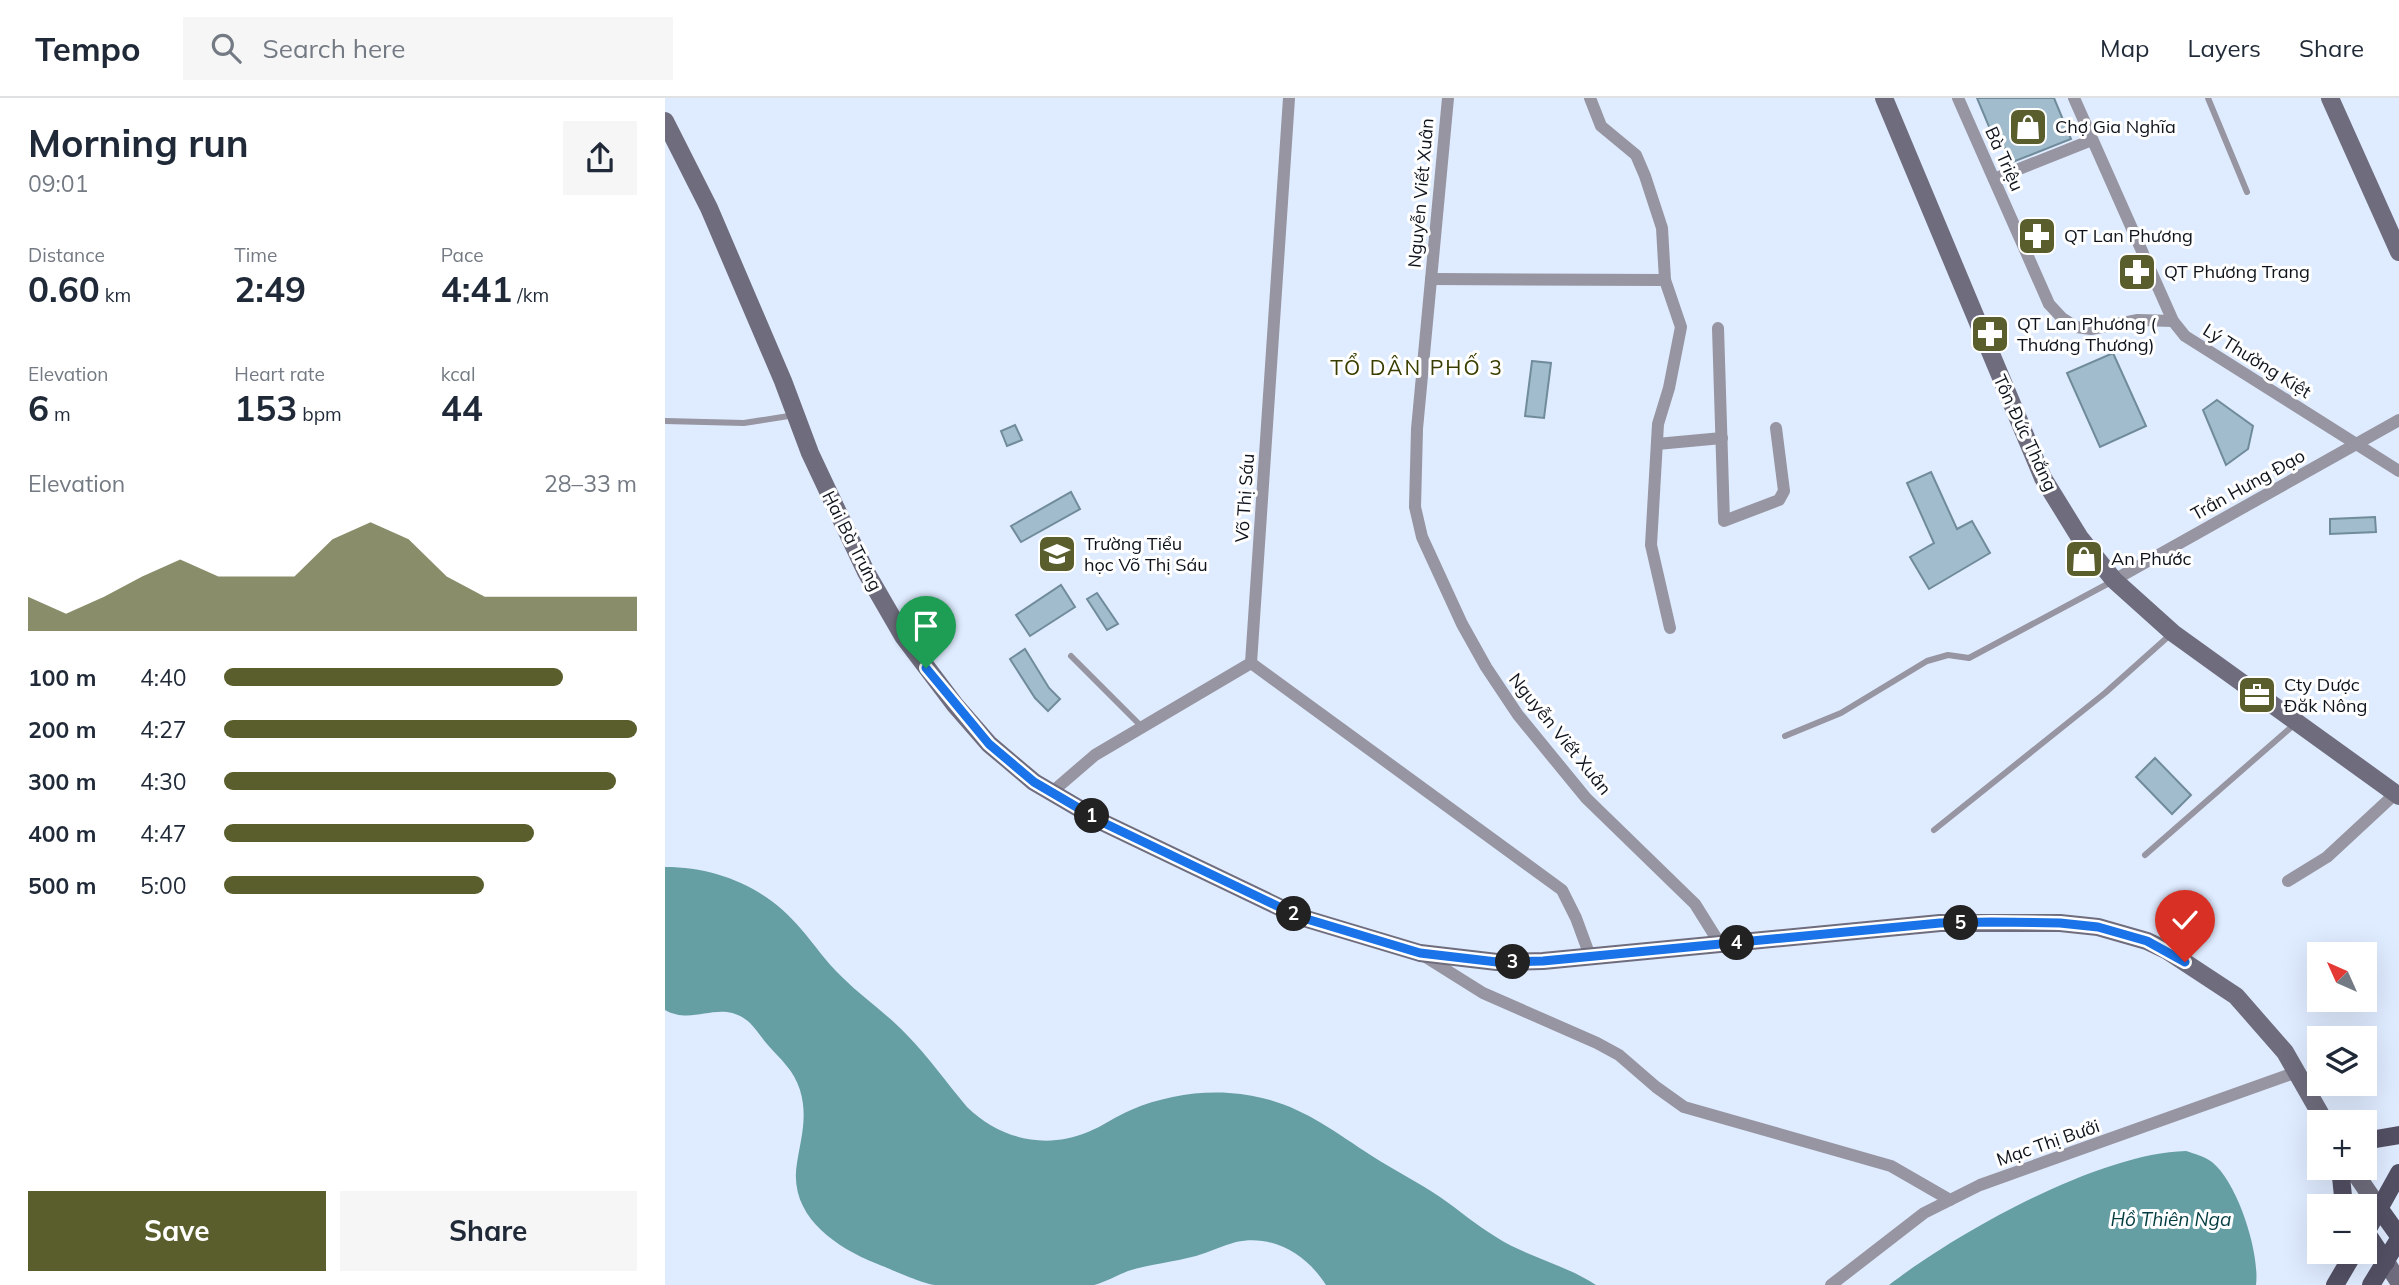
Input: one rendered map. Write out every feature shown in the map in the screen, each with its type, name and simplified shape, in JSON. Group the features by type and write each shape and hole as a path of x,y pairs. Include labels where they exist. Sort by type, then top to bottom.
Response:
{"main road":[{"path":"2377,1139 2399,1135"},
{"path":"2377,1212 2399,1173"},
{"path":"2371,1285 2399,1237 2379,1208"},
{"path":"2377,1250 2386,1262"},
{"path":"2335,1285 2344,1264"}],"street":[{"name":"Võ Thị Sáu","path":"1251,663 1289,98"},
{"name":"Nguyễn Viết Xuân","path":"1448,98 1417,429 1415,507 1422,537 1436,572 1486,667 1518,715 1586,798 1695,904 1720,944"},
{"path":"1590,98 1601,126 1636,155 1661,228 1665,280 1681,327 1669,388 1658,424 1651,545 1670,628"},
{"name":"Tôn Đức Thắng","path":"1884,98 2043,478 2080,538 2114,580 2173,633 2397,795"},
{"name":"Bà Triệu","path":"1958,98 2049,304 2062,318 2076,327 2091,329 2138,320 2173,321"},
{"name":"Lý Thường Kiệt","path":"2074,98 2173,321 2185,336 2399,471"},
{"path":"2330,98 2399,251"},
{"name":"Hai Bà Trưng","path":"665,121 709,208 846,534 903,636 989,744 1024,774 1052,792 1104,823 1300,917 1420,953 1497,962 1590,956 1940,923 2060,923 2098,927 2157,945 2236,996 2279,1044 2318,1110"},
{"path":"1994,179 2092,140"},
{"path":"1431,279 1665,280"},
{"path":"1718,328 1724,521 1779,500 1784,491 1776,428"},
{"name":"Trần Hưng Đạo","path":"2114,580 2399,420"},
{"path":"1657,444 1721,438"},
{"path":"1052,792 1095,755 1144,729 1251,663 1562,890 1590,956"},
{"path":"2288,881 2327,857 2397,795"},
{"path":"1420,953 1483,993 1619,1055 1684,1107 1891,1166 1950,1200"},
{"name":"Mạc Thị Bưởi","path":"1831,1285 1924,1213 1980,1185 2297,1072"},
{"path":"2360,1180 2379,1208"},
{"path":"2386,1262 2399,1282"}],"lane":[{"path":"2208,98 2247,192"},
{"path":"665,421 744,423 796,415"},
{"path":"1785,736 1841,713 1927,661 1948,656 1969,658 2114,580"},
{"path":"1934,830 2105,692 2173,633"},
{"path":"1071,656 1144,729"},
{"path":"2145,855 2297,722"}],"water":[{"path":"665,867 704,871 722,876 757,891 773,902 801,929 836,971 914,1042 967,1107 1008,1134 1040,1140 1072,1137 1094,1130 1143,1105 1191,1094 1229,1093 1270,1100 1321,1123 1432,1192 1508,1244 1571,1271 1596,1285 1326,1285 1309,1264 1287,1249 1263,1241 1250,1240 1196,1256 1128,1271 1094,1285 935,1285 875,1263 830,1238 807,1213 800,1198 796,1182 803,1109 797,1083 786,1065 750,1023 739,1016 718,1012 687,1016 665,1010"},
{"name":"Hồ Thiên Nga","path":"2186,1151 2212,1162 2230,1186 2251,1238 2256,1285 1889,1285 1990,1220 2072,1180 2151,1155"}],"building":[{"name":"Chợ Gia Nghĩa","path":"1977,98 2054,98 2071,139 2010,163 2004,146 1998,148"},
{"path":"2113,353 2146,426 2100,447 2067,373"},
{"path":"1532,361 1551,363 1544,418 1525,416"},
{"path":"2217,400 2253,426 2248,449 2226,465 2203,410"},
{"path":"1015,425 1022,440 1007,446 1001,431"},
{"path":"1931,472 1957,529 1972,521 1990,553 1929,589 1910,557 1934,543 1907,483"},
{"path":"1071,492 1080,509 1021,542 1011,526"},
{"path":"2375,517 2376,532 2330,534 2330,519"},
{"path":"1061,585 1075,607 1030,636 1016,615"},
{"path":"1097,593 1118,624 1107,630 1087,599"},
{"path":"1025,649 1049,688 1060,699 1048,711 1035,698 1010,659"},
{"path":"2155,758 2191,795 2172,814 2136,777"}],"place":[{"name":"Chợ Gia Nghĩa","path":"2028,127"},
{"name":"QT Lan Phương","path":"2037,236"},
{"name":"QT Phương Trang","path":"2137,272"},
{"name":"QT Lan Phương ( Thương Thương)","path":"1990,334"},
{"name":"Trường Tiểu học Võ Thị Sáu","path":"1057,554"},
{"name":"An Phước","path":"2084,559"},
{"name":"Cty Dược Đăk Nông","path":"2257,695"}],"district":[{"name":"TỔ DÂN PHỐ 3","path":"1417,368"}],"route":[{"path":"926,668 955,705 1004,758 1034,782 1104,823 1300,917 1420,953 1497,962 1543,961 1849,934 1940,923 1991,922 2060,923 2098,927 2147,941 2185,962"}]}
